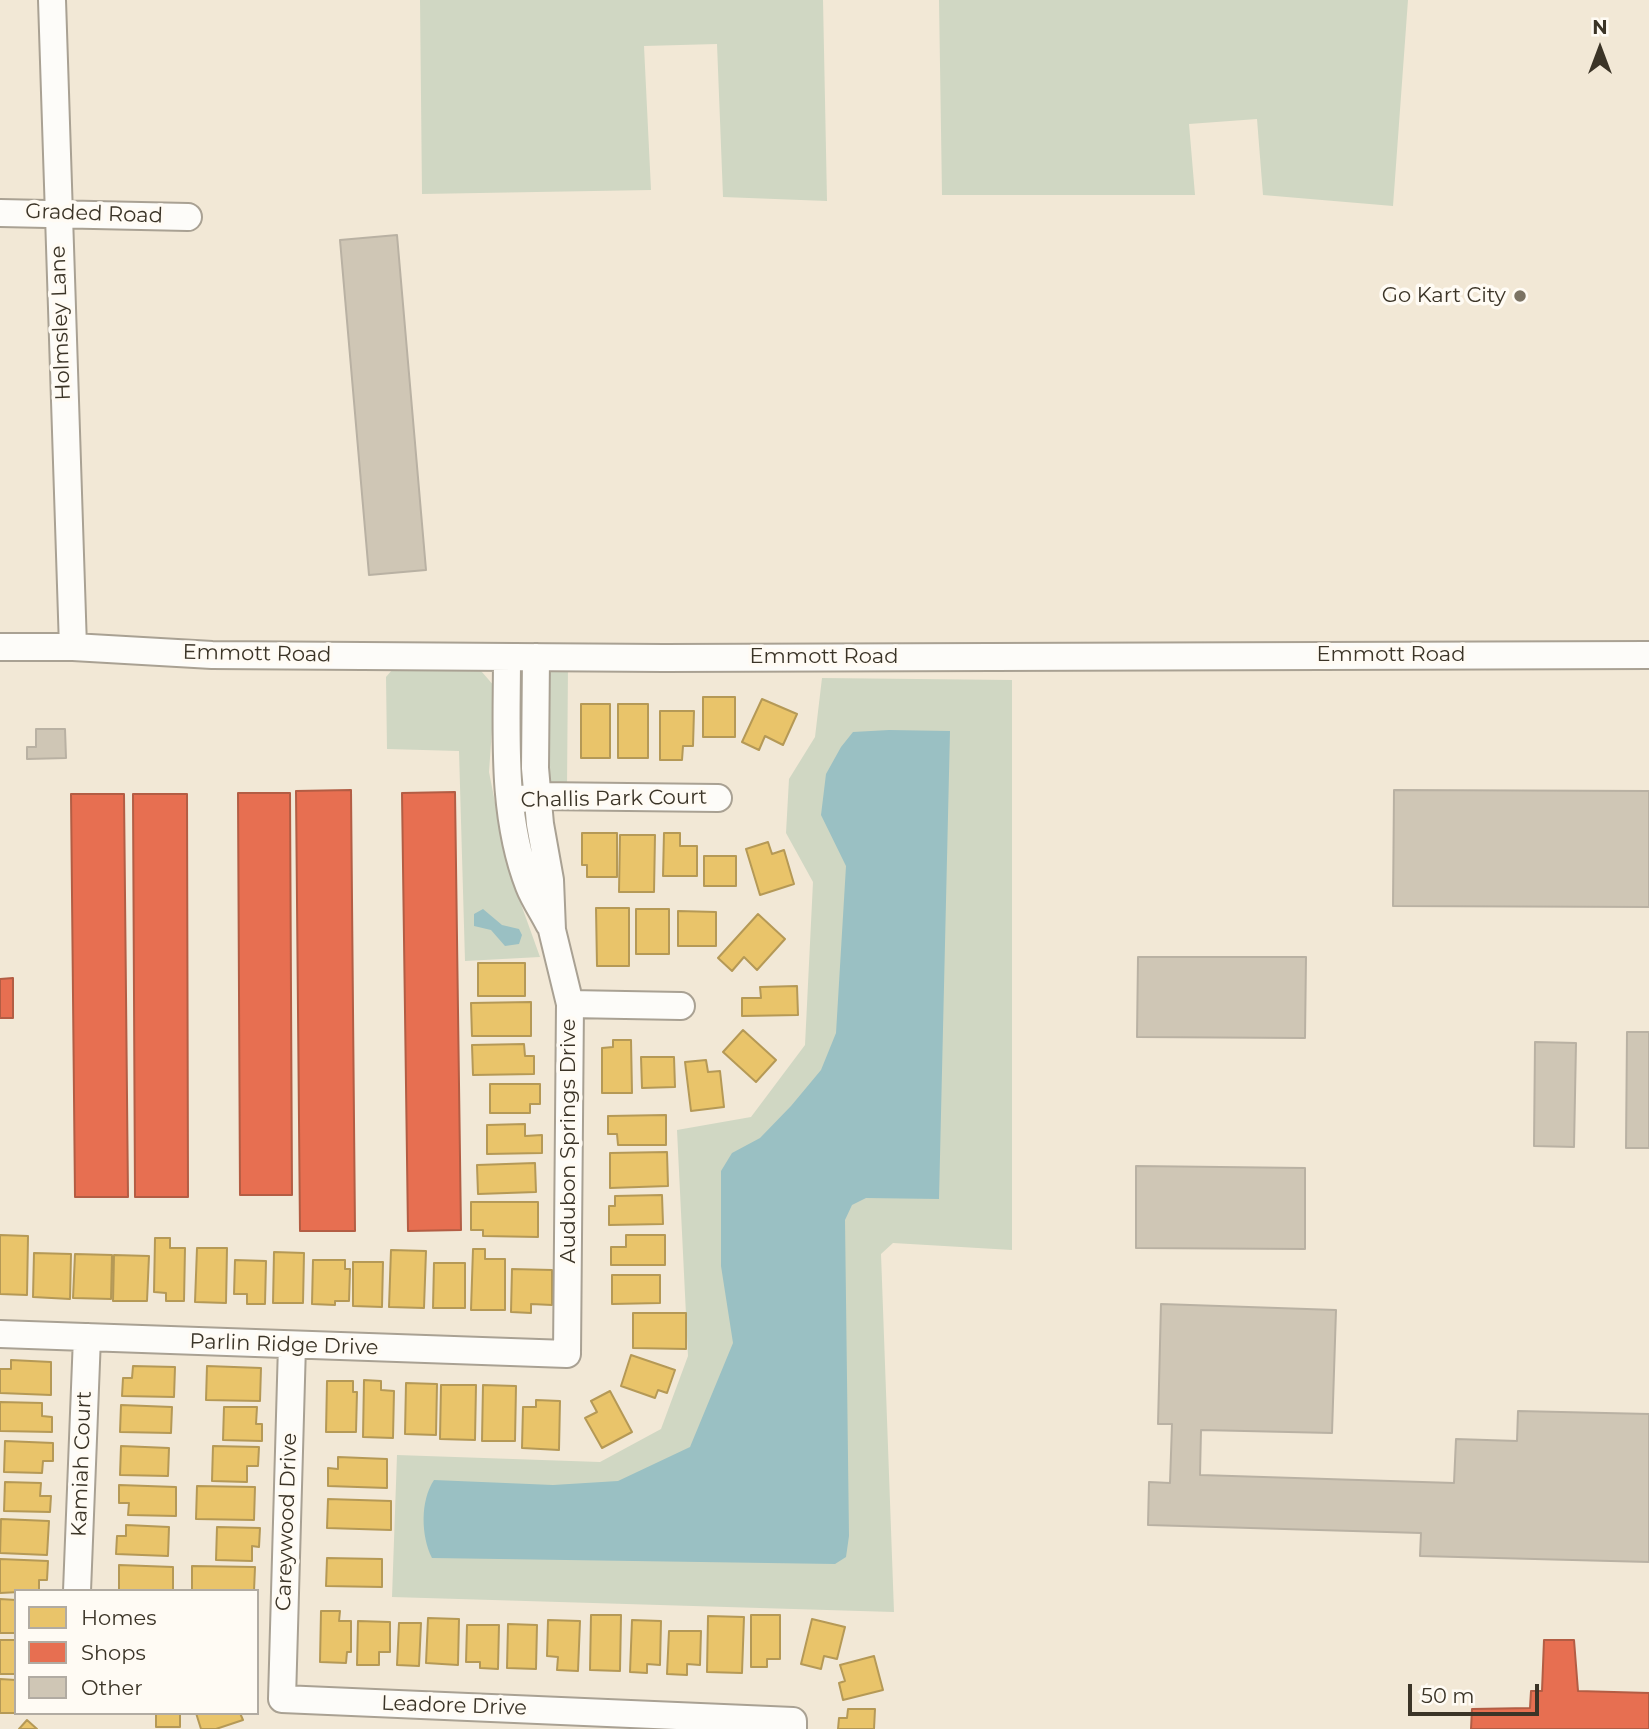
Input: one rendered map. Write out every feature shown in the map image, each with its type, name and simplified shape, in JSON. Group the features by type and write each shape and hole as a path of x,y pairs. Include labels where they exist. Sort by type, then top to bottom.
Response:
{"street":[{"name":"Holmsley Lane","path":"52,0 73,647"},
{"name":"Graded Road","path":"0,213 57,212 188,217"},
{"name":"Emmott Road","path":"0,647 73,647 212,655 507,657 1649,655"},
{"name":"Audubon Springs Drive","path":"507,657 507,773 510,801 529,886 552,930"},
{"name":"Audubon Springs Drive","path":"536,657 538,796 550,880 552,930 570,1004 567,1354"},
{"name":"Challis Park Court","path":"510,801 538,796 718,798"},
{"path":"570,1004 681,1006"},
{"name":"Parlin Ridge Drive","path":"0,1334 567,1354"},
{"name":"Kamiah Court","path":"77,1589 87,1337"},
{"name":"Careywood Drive","path":"282,1699 292,1345"},
{"name":"Leadore Drive","path":"282,1699 793,1725"}],"green space":[{"path":"420,0 823,0 827,201 723,197 717,44 644,46 651,190 422,194"},
{"path":"939,0 1408,0 1393,206 1263,195 1257,119 1189,124 1195,195 942,195"},
{"path":"404,656 475,664 495,687 489,772 508,868 540,957 465,961 459,751 387,749 386,677"},
{"path":"560,662 568,666 567,787 555,788 541,775 543,681"},
{"path":"822,678 1012,680 1012,1250 893,1243 881,1254 894,1612 392,1597 397,1455 600,1462 661,1429 688,1356 677,1130 751,1117 805,1045 813,882 786,833 789,779 815,737"},
{"path":"515,685 525,685 526,777 520,777"}],"water":[{"path":"950,731 939,1199 866,1198 852,1205 845,1220 849,1536 846,1557 835,1564 432,1558 424,1529 424,1508 434,1480 553,1485 618,1481 690,1447 733,1343 721,1266 721,1171 732,1153 760,1138 821,1070 836,1033 846,866 821,815 826,774 853,732"},
{"path":"483,909 502,925 519,929 522,935 519,944 505,946 491,930 474,926 474,914"}],"building: Homes":[{"path":"703,697 735,697 735,737 703,737"},
{"path":"762,699 797,714 783,745 765,736 759,750 742,742"},
{"path":"581,704 610,704 610,758 581,758"},
{"path":"618,704 648,704 648,758 618,758"},
{"path":"660,711 694,711 693,746 683,746 682,760 660,760"},
{"path":"582,833 617,833 617,877 587,877 587,865 582,865"},
{"path":"664,833 680,833 680,846 697,846 697,876 663,876"},
{"path":"620,835 655,835 654,892 619,892"},
{"path":"768,842 772,854 784,850 794,884 760,895 746,849"},
{"path":"704,856 736,856 736,886 704,886"},
{"path":"596,908 629,908 629,966 597,966"},
{"path":"636,909 669,909 669,954 636,954"},
{"path":"678,911 716,912 716,946 678,946"},
{"path":"758,914 785,939 757,970 744,957 732,971 718,958"},
{"path":"478,963 525,963 525,996 478,996"},
{"path":"797,986 798,1015 742,1016 742,998 761,998 760,987"},
{"path":"531,1002 531,1036 472,1036 471,1003"},
{"path":"743,1030 776,1060 756,1082 723,1052"},
{"path":"613,1040 631,1040 632,1093 602,1093 602,1048 613,1047"},
{"path":"524,1044 525,1056 534,1056 534,1074 473,1075 472,1045"},
{"path":"641,1057 674,1057 675,1087 642,1088"},
{"path":"706,1060 708,1072 720,1071 724,1107 691,1111 685,1062"},
{"path":"490,1084 540,1084 540,1104 530,1104 530,1113 490,1113"},
{"path":"666,1115 666,1145 618,1145 617,1134 608,1134 608,1116"},
{"path":"525,1124 525,1136 542,1135 542,1153 487,1154 487,1125"},
{"path":"667,1152 668,1186 610,1188 610,1153"},
{"path":"535,1163 536,1192 478,1194 477,1165"},
{"path":"662,1195 663,1224 609,1225 609,1206 615,1206 615,1196"},
{"path":"471,1202 538,1202 538,1237 483,1236 483,1230 471,1230"},
{"path":"0,1235 28,1236 27,1295 0,1294"},
{"path":"626,1235 665,1235 665,1265 611,1265 611,1247 626,1247"},
{"path":"155,1238 170,1238 170,1248 185,1248 184,1301 166,1301 166,1293 154,1292"},
{"path":"197,1248 227,1248 226,1303 195,1302"},
{"path":"473,1249 485,1249 485,1259 505,1259 505,1310 471,1310"},
{"path":"391,1250 426,1251 424,1308 389,1307"},
{"path":"274,1252 304,1253 303,1303 273,1303"},
{"path":"34,1253 71,1254 70,1299 33,1297"},
{"path":"75,1254 112,1255 111,1299 73,1298"},
{"path":"114,1255 149,1256 147,1301 113,1301"},
{"path":"235,1260 266,1261 265,1304 247,1304 247,1294 234,1294"},
{"path":"313,1260 345,1260 345,1269 350,1269 349,1301 335,1301 335,1305 312,1304"},
{"path":"353,1262 383,1262 382,1307 353,1306"},
{"path":"434,1263 465,1263 465,1308 433,1308"},
{"path":"512,1269 552,1270 552,1305 531,1304 531,1313 511,1312"},
{"path":"612,1275 660,1275 660,1303 612,1304"},
{"path":"633,1313 686,1313 686,1349 633,1348"},
{"path":"631,1355 675,1370 667,1393 658,1390 655,1398 621,1386"},
{"path":"11,1360 51,1362 51,1395 0,1393 0,1369 11,1369"},
{"path":"133,1366 175,1367 174,1397 122,1396 123,1378 132,1378"},
{"path":"207,1366 261,1368 260,1401 206,1400"},
{"path":"364,1380 381,1381 381,1390 394,1391 393,1438 363,1437"},
{"path":"327,1381 353,1381 353,1392 357,1392 356,1432 326,1432"},
{"path":"406,1383 437,1384 436,1435 405,1434"},
{"path":"441,1385 476,1385 475,1440 440,1439"},
{"path":"483,1385 516,1386 515,1441 482,1441"},
{"path":"610,1391 632,1432 602,1448 585,1418 597,1412 591,1401"},
{"path":"536,1400 560,1401 559,1450 522,1448 523,1407 536,1407"},
{"path":"0,1402 42,1403 42,1416 52,1417 52,1432 0,1431"},
{"path":"121,1405 172,1407 171,1433 120,1432"},
{"path":"224,1407 257,1407 256,1424 262,1424 262,1441 223,1440"},
{"path":"5,1441 53,1443 53,1461 43,1461 42,1473 4,1472"},
{"path":"121,1446 169,1448 168,1476 120,1475"},
{"path":"213,1446 259,1447 258,1466 247,1466 247,1482 212,1481"},
{"path":"338,1457 387,1459 387,1488 328,1486 328,1468 338,1469"},
{"path":"5,1482 41,1483 40,1496 51,1496 50,1512 4,1511"},
{"path":"119,1485 176,1487 176,1516 128,1515 129,1503 119,1503"},
{"path":"197,1486 255,1487 254,1520 196,1519"},
{"path":"328,1499 391,1501 391,1530 327,1528"},
{"path":"1,1519 49,1521 47,1555 0,1553"},
{"path":"126,1525 169,1527 168,1556 116,1554 117,1536 126,1536"},
{"path":"217,1527 260,1528 259,1547 252,1546 252,1561 216,1560"},
{"path":"327,1558 382,1559 382,1587 326,1586"},
{"path":"0,1559 48,1561 47,1580 39,1580 39,1589 14,1589 14,1592 0,1593"},
{"path":"119,1565 173,1567 173,1589 119,1589"},
{"path":"192,1566 255,1567 254,1589 192,1589"},
{"path":"0,1599 14,1600 14,1633 0,1633"},
{"path":"321,1611 340,1611 339,1621 351,1621 351,1652 347,1652 346,1663 320,1662"},
{"path":"591,1615 621,1615 620,1671 590,1670"},
{"path":"751,1615 780,1615 780,1659 767,1659 767,1667 751,1667"},
{"path":"708,1616 744,1617 742,1673 707,1672"},
{"path":"428,1618 459,1619 458,1665 426,1663"},
{"path":"812,1619 845,1627 837,1659 824,1656 821,1669 801,1664"},
{"path":"548,1620 580,1621 578,1671 557,1670 558,1657 547,1656"},
{"path":"632,1620 661,1621 660,1665 647,1664 647,1673 630,1672"},
{"path":"358,1621 390,1622 390,1652 379,1652 379,1665 357,1665"},
{"path":"399,1623 421,1623 419,1666 397,1665"},
{"path":"508,1624 537,1625 536,1669 507,1668"},
{"path":"467,1625 499,1625 498,1669 480,1668 480,1662 466,1662"},
{"path":"669,1631 701,1631 700,1665 687,1664 687,1675 667,1674"},
{"path":"0,1640 14,1640 14,1674 0,1674"},
{"path":"874,1656 883,1690 843,1700 839,1683 845,1681 840,1665"},
{"path":"0,1679 14,1680 14,1713 0,1713"},
{"path":"848,1709 875,1709 874,1729 838,1729 839,1718 847,1718"},
{"path":"156,1715 180,1715 180,1727 156,1727"},
{"path":"197,1715 241,1715 243,1720 216,1729 201,1729"},
{"path":"27,1720 37,1729 19,1729"}],"building: Shops":[{"path":"351,790 355,1231 300,1231 296,791"},
{"path":"455,792 461,1230 408,1231 402,793"},
{"path":"238,793 290,793 292,1195 240,1195"},
{"path":"71,794 124,794 128,1197 75,1197"},
{"path":"133,794 187,794 188,1197 135,1197"},
{"path":"13,978 13,1018 0,1018 0,979"},
{"path":"1544,1640 1574,1640 1578,1691 1649,1693 1649,1729 1471,1729 1472,1709 1530,1708 1531,1691 1542,1691"}],"building: Other":[{"path":"397,235 426,570 369,575 340,240"},
{"path":"36,729 65,729 66,758 27,759 27,747 36,747"},
{"path":"1394,790 1649,791 1649,907 1393,906"},
{"path":"1138,957 1306,957 1305,1038 1137,1037"},
{"path":"1627,1032 1649,1032 1649,1148 1626,1148"},
{"path":"1535,1042 1576,1043 1574,1147 1534,1146"},
{"path":"1136,1166 1305,1168 1305,1249 1136,1248"},
{"path":"1161,1304 1336,1310 1332,1433 1201,1430 1200,1475 1454,1483 1456,1439 1517,1441 1518,1411 1649,1414 1649,1562 1420,1556 1421,1533 1148,1525 1149,1482 1170,1483 1172,1424 1158,1424"}],"place":[{"name":"Go Kart City","path":"1520,296"}]}
